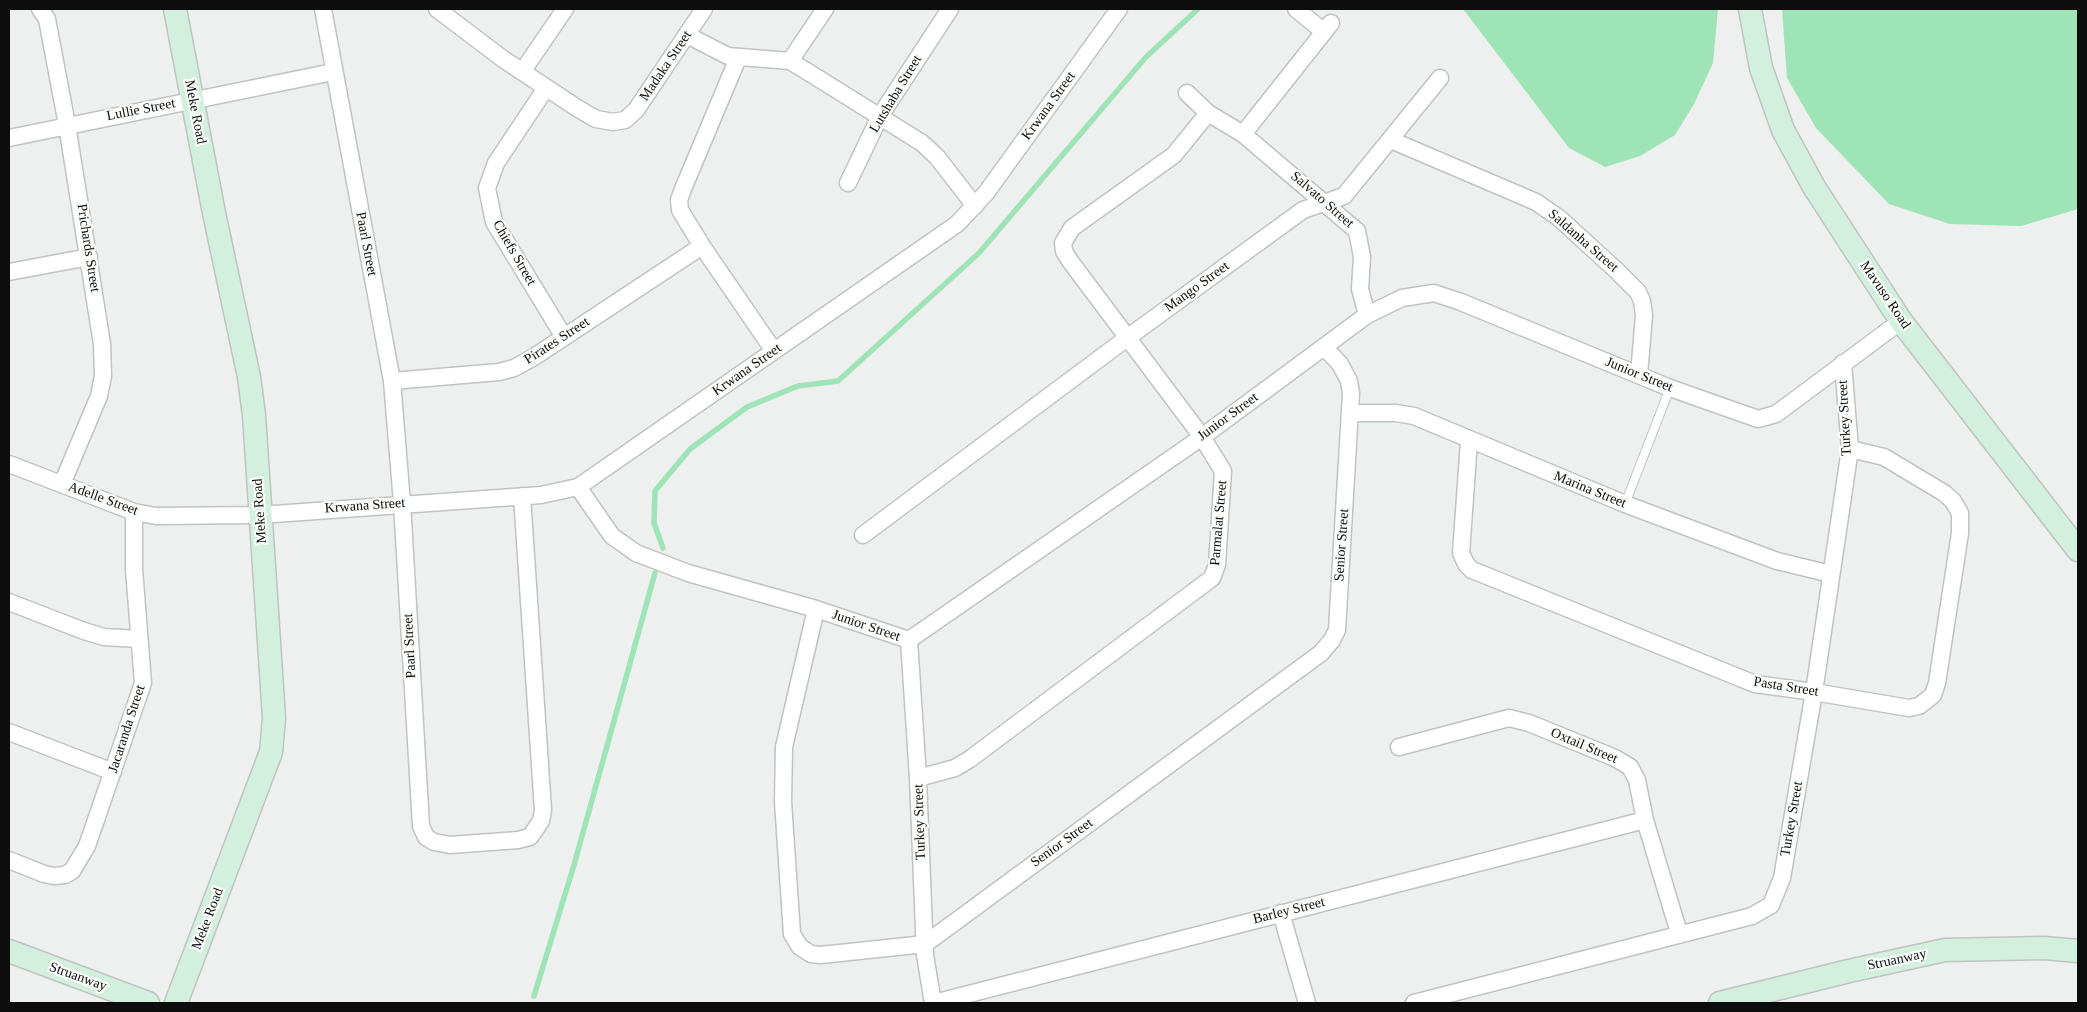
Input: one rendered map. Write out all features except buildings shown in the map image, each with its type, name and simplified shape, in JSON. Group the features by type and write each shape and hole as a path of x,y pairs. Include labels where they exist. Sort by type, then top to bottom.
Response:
{"street":[{"name":"Prichards Street","path":"40,9 47,19 67,125 102,344 103,376 91,420 62,484"},
{"name":"Meke Road","path":"175,9 214,214 249,377 254,415 274,706 271,752 176,1003"},
{"name":"Paarl Street","path":"323,9 333,72 392,381 402,503 421,826 426,837 434,842 450,845 518,840 530,837 541,821 543,810 522,496"},
{"path":"437,9 546,88"},
{"path":"522,72 565,9"},
{"name":"Madaka Street","path":"546,88 596,119 613,122 625,120 636,110 704,9"},
{"path":"790,62 825,9"},
{"name":"Lutshaba Street","path":"848,183 880,116 950,9"},
{"path":"1243,134 1327,28 1296,9"},
{"name":"Mavuso Road","path":"1750,9 1761,68 1783,130 1814,187 1901,321 2078,550"},
{"name":"Krwana Street","path":"260,515 402,503 522,496 553,493 578,487 949,229 975,206 1117,10"},
{"path":"687,35 728,56 790,62 908,134 932,153 975,206"},
{"path":"738,58 679,200 680,210 702,246 774,351"},
{"name":"Lullie Street","path":"9,138 333,72"},
{"name":"Mango Street","path":"862,535 1303,210 1344,196 1440,78"},
{"name":"Chiefs Street","path":"546,88 496,163 487,188 490,207 500,234 564,337"},
{"name":"Salvato Street","path":"1188,93 1208,113 1243,134 1327,203 1358,232 1362,257 1360,289 1367,315"},
{"name":"Parmalat Street","path":"918,778 948,771 970,759 1212,578 1217,566 1224,478 1219,462 1064,251 1063,243 1072,228 1174,155 1208,113"},
{"name":"Saldanha Street","path":"1391,140 1536,202 1560,218 1616,270 1638,292 1642,301 1644,314 1639,375"},
{"name":"Pirates Street","path":"392,381 499,372 527,361 702,246"},
{"path":"9,272 89,257"},
{"name":"Junior Street","path":"578,487 612,536 636,553 688,572 816,609 909,640 1202,437 1367,315 1402,298 1434,293 1670,388 1758,419 1776,414 1901,321"},
{"name":"Senior Street","path":"925,944 1313,659 1332,640 1338,622 1351,412 1349,381 1340,364 1324,348"},
{"name":"Turkey Street","path":"1414,1003 1679,933 1752,916 1771,905 1781,885 1814,692 1850,449 1843,363"},
{"name":"Marina Street","path":"1351,412 1414,416 1470,441 1625,504 1777,561 1830,574"},
{"name":"Pasta Street","path":"1470,441 1460,553 1472,570 1762,686 1814,692 1909,708 1919,706 1933,695 1937,682 1958,543 1960,513 1953,500 1944,493 1884,457 1850,449"},
{"name":"Adelle Street","path":"9,464 134,512 156,516 260,515"},
{"name":"Jacaranda Street","path":"9,860 54,876 72,871 88,846 142,690 143,675 134,569 134,512"},
{"path":"9,602 104,637 139,638"},
{"path":"816,609 784,747 783,802 792,934 800,947 811,954 821,955 925,944"},
{"name":"Turkey Street","path":"909,640 918,778 925,944 933,1003"},
{"name":"Oxtail Street","path":"1399,747 1498,720 1519,719 1615,758 1630,767 1637,780 1645,820 1679,933"},
{"path":"9,732 113,772"},
{"name":"Barley Street","path":"933,1003 1645,820"},
{"path":"1281,913 1307,1003"},
{"name":"Struanway","path":"1720,1003 1849,970 1945,950 2044,948 2078,951"},
{"name":"Struanway","path":"9,951 148,1003"}],"lane":[{"path":"1625,504 1670,388"}],"shaded area":[{"path":"1463,9 1718,9 1713,63 1694,104 1675,135 1640,156 1605,167 1569,148"},
{"path":"1782,9 2078,9 2078,209 2021,226 1950,224 1889,204 1816,128 1787,78"}],"waterway":[{"path":"663,548 654,523 655,491 690,449 747,407 798,386 838,381 979,253 1146,57 1198,9"},
{"path":"534,996 574,865 655,573"}]}
